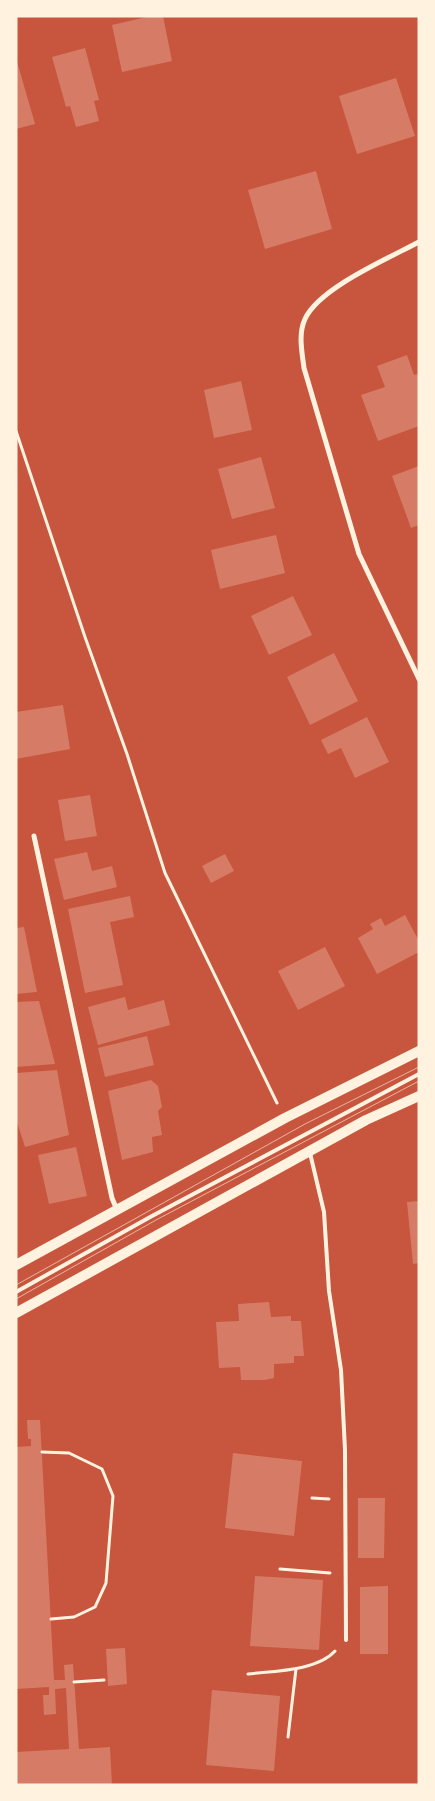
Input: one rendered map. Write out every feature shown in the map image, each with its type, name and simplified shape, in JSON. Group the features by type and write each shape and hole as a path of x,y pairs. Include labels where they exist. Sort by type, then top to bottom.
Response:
{"main road":[{"path":"16,1265 285,1118 419,1051"},
{"path":"16,1313 366,1120 419,1096"}],"street":[{"path":"419,242 357,275 322,298 305,318 300,340 304,368 359,554 419,679"},
{"path":"34,836 112,1198 117,1210"}],"lane":[{"path":"16,1292 203,1188 419,1074"},
{"path":"310,1152 324,1212 329,1291 341,1370 345,1450 346,1640"}],"path":[{"path":"16,431 84,637 127,754 165,873 285,1118"},
{"path":"42,1452 69,1453 102,1469 113,1496 106,1583 95,1607 74,1617 51,1619"},
{"path":"280,1569 345,1575"},
{"path":"248,1674 296,1669 330,1656 346,1640"},
{"path":"288,1737 296,1669"},
{"path":"74,1682 104,1680"}],"building":[{"path":"151,16 163,16 172,61 122,72 112,25"},
{"path":"85,48 99,100 94,101 99,121 76,127 70,106 66,107 52,57"},
{"path":"16,58 35,124 16,129"},
{"path":"396,78 415,136 357,154 339,96"},
{"path":"316,171 332,229 265,249 248,190"},
{"path":"407,355 414,375 417,374 419,379 419,426 378,441 361,395 385,387 377,366"},
{"path":"241,381 252,430 214,438 204,390"},
{"path":"261,457 275,508 232,519 218,469"},
{"path":"419,466 419,525 411,528 392,476"},
{"path":"276,535 285,573 220,589 211,550"},
{"path":"293,596 312,635 269,655 251,616"},
{"path":"334,653 358,701 310,725 287,677"},
{"path":"63,705 70,749 16,759 16,712"},
{"path":"367,717 389,762 355,778 341,748 328,754 321,740"},
{"path":"90,795 97,836 65,841 58,800"},
{"path":"87,852 92,871 112,866 117,887 64,900 54,859"},
{"path":"225,854 234,871 211,883 202,866"},
{"path":"130,896 134,917 110,922 123,985 85,993 68,909"},
{"path":"405,915 419,941 419,952 377,974 358,938 373,929 370,924 381,918 385,926"},
{"path":"24,927 37,992 16,994 16,928"},
{"path":"325,947 345,986 298,1010 278,971"},
{"path":"125,997 128,1010 164,1000 170,1025 98,1045 88,1007"},
{"path":"39,1001 55,1064 16,1067 16,1002"},
{"path":"147,1036 154,1065 105,1077 98,1048"},
{"path":"57,1070 69,1135 25,1147 16,1119 16,1073"},
{"path":"151,1080 158,1086 162,1107 158,1111 162,1135 152,1137 153,1152 122,1160 108,1091"},
{"path":"76,1147 87,1196 49,1204 38,1155"},
{"path":"419,1201 419,1263 413,1264 407,1202"},
{"path":"269,1302 271,1317 291,1316 291,1321 301,1321 304,1356 294,1356 294,1363 274,1364 274,1378 241,1380 240,1367 219,1368 216,1322 239,1321 238,1304"},
{"path":"27,1420 40,1420 54,1680 65,1680 64,1665 73,1664 79,1749 110,1747 112,1785 16,1785 16,1752 69,1749 66,1688 55,1689 56,1714 44,1715 43,1695 49,1695 49,1687 16,1689 16,1447 31,1446 31,1439 28,1439"},
{"path":"233,1453 302,1461 294,1536 225,1528"},
{"path":"358,1498 385,1498 384,1558 358,1558"},
{"path":"255,1576 323,1580 319,1650 250,1646"},
{"path":"388,1586 388,1654 360,1654 360,1587"},
{"path":"125,1648 127,1684 108,1686 106,1649"},
{"path":"212,1690 280,1696 274,1771 206,1765"}],"tram line":[{"path":"16,1285 305,1124 419,1067"},
{"path":"16,1299 156,1220 419,1081"}]}
